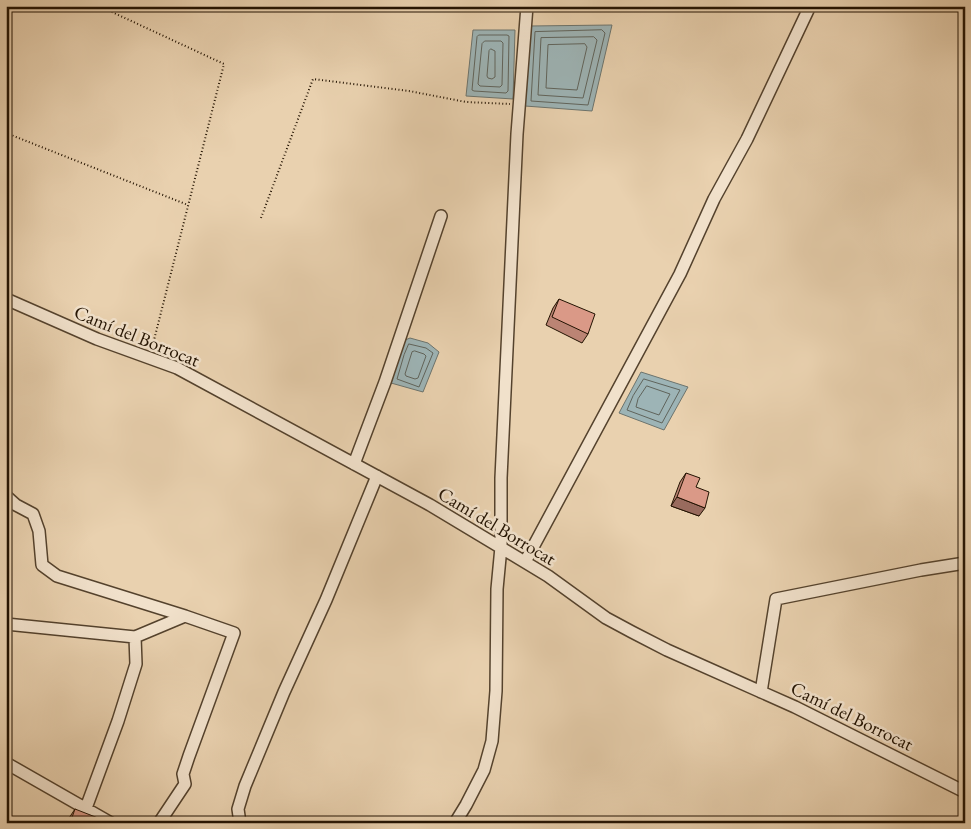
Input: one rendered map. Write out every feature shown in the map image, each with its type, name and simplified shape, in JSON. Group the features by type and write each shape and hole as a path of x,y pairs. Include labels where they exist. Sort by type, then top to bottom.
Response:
{"street":[{"path":"455,823 484,770 492,741 496,691 498,589 501,547 501,478 519,104 527,6"},
{"path":"525,562 611,406 680,274 714,199 747,139 810,6"},
{"path":"354,464 385,382 441,216"},
{"name":"Camí del Borrocat","path":"6,299 97,339 177,368 377,476 501,547 606,618 632,632 667,650 761,692 965,792"},
{"path":"240,823 238,809 245,786 284,692 326,600 377,476"},
{"path":"6,496 16,505 34,514 39,531 42,564 57,576 234,633 189,756 184,774 185,784 159,823"},
{"path":"761,692 776,599 965,563"},
{"path":"6,624 135,637 185,616"},
{"path":"86,808 118,721 136,664 135,637"},
{"path":"6,763 111,823"}],"path":[{"path":"99,6 224,64 150,358"},
{"path":"261,218 313,79 409,90 466,102 519,104"},
{"path":"6,133 188,205"}],"water":[{"path":"612,25 592,111 525,106 530,26"},
{"path":"473,30 515,30 513,99 466,96"},
{"path":"410,338 428,343 439,352 423,392 391,383 399,354 405,340"},
{"path":"641,372 688,387 664,430 619,413"}],"building":[{"path":"559,299 595,314 588,334 552,317"},
{"path":"686,473 700,478 696,487 709,492 705,508 677,497"},
{"path":"75,809 98,818 96,823 70,823"}]}
